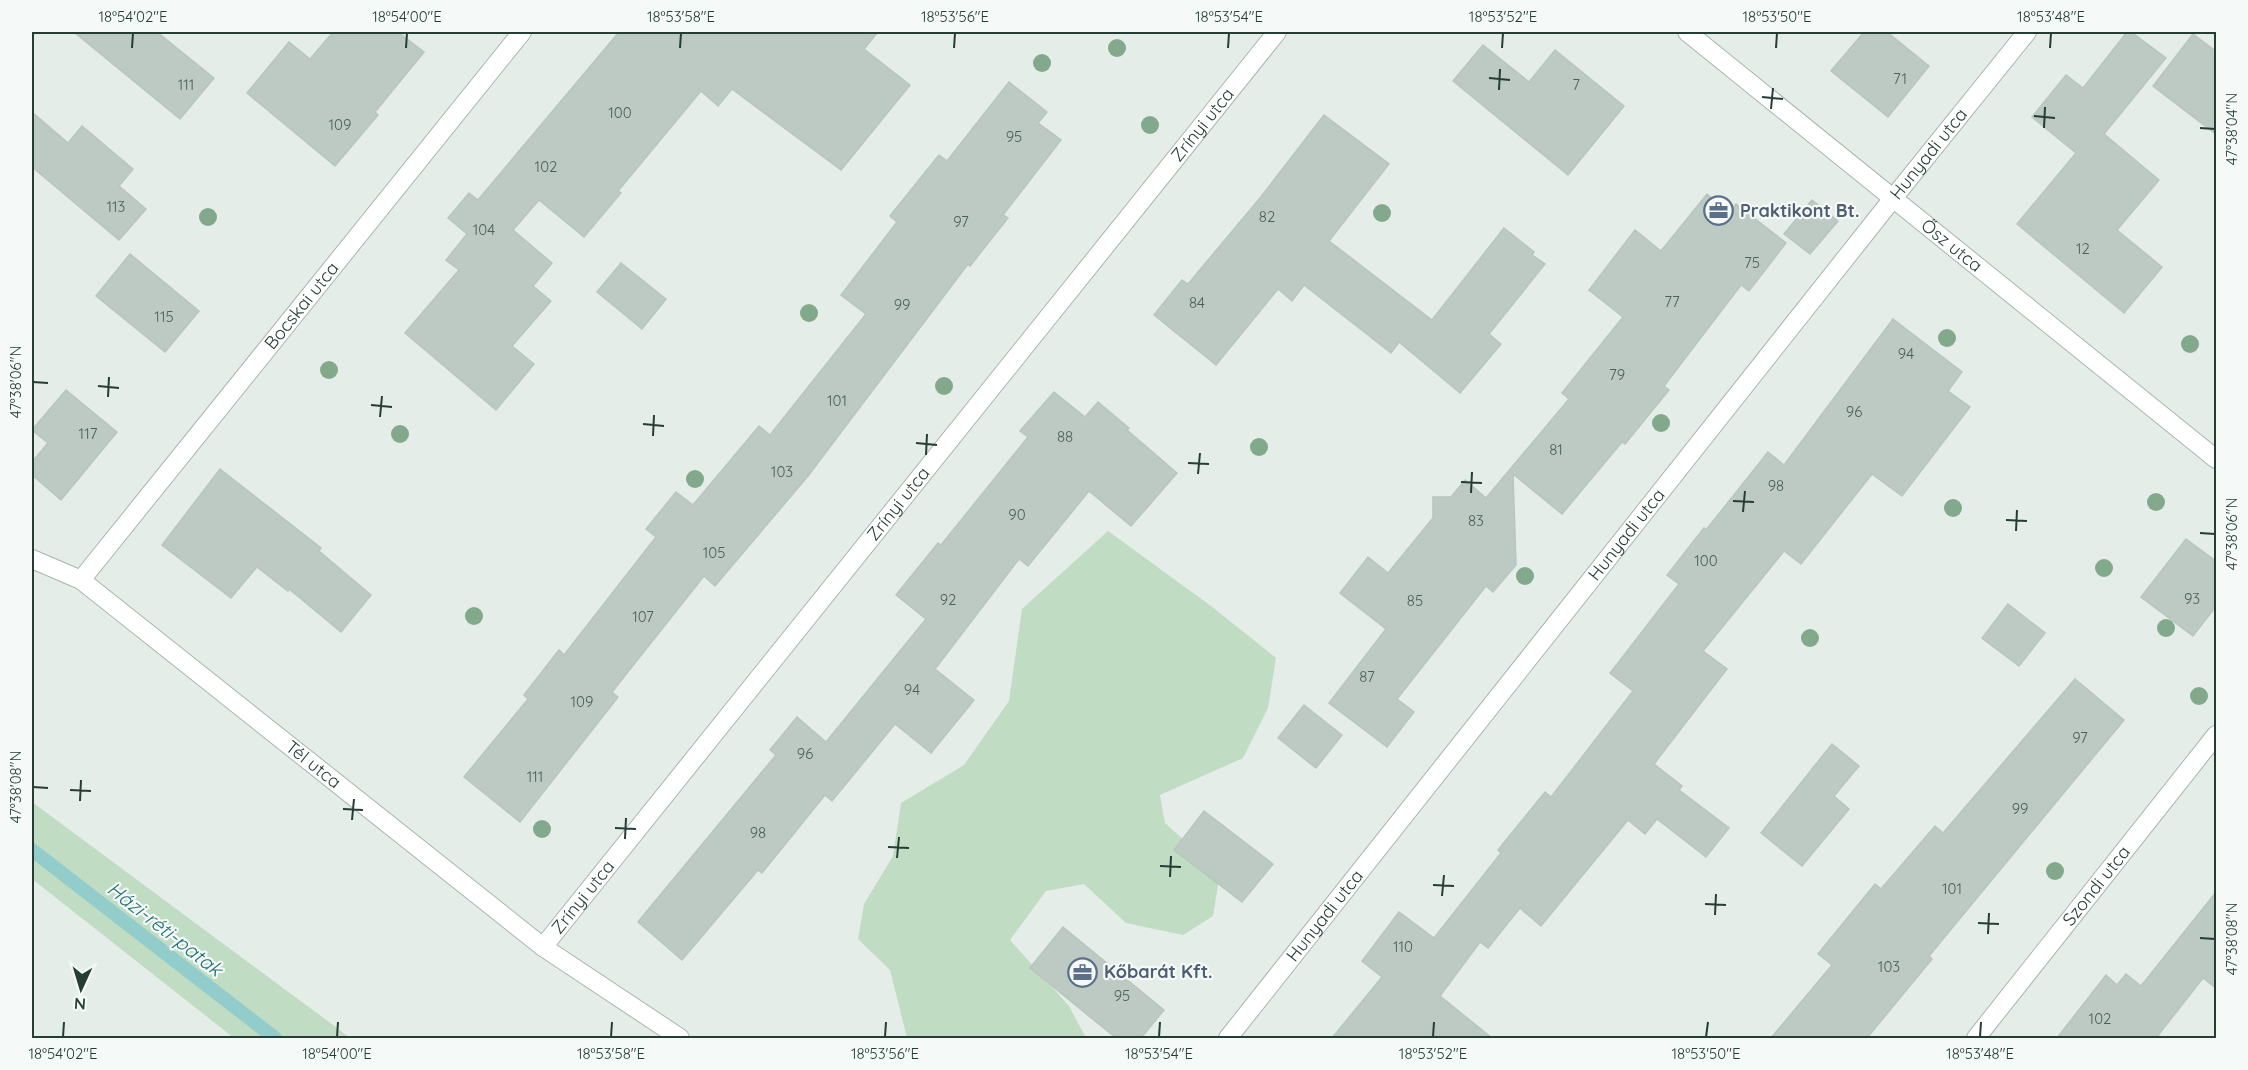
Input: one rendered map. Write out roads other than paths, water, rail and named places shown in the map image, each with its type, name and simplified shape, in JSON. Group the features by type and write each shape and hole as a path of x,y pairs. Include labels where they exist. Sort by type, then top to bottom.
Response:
{"street":[{"name":"Bocskai utca","path":"81,580 522,32"},
{"name":"Zrínyi utca","path":"543,947 1278,32"},
{"name":"Ősz utca","path":"1687,32 2217,459"},
{"name":"Hunyadi utca","path":"1228,1038 1893,197 2027,32"},
{"name":"Tél utca","path":"32,559 81,580 543,947 680,1038"},
{"name":"Szondi utca","path":"1976,1038 2217,735"}],"waterway":[{"name":"Házi-réti-patak","path":"32,850 275,1038"}],"place":[{"name":"Praktikont Bt.","path":"1719,211"},
{"name":"Kőbarát Kft.","path":"1083,972"}]}
